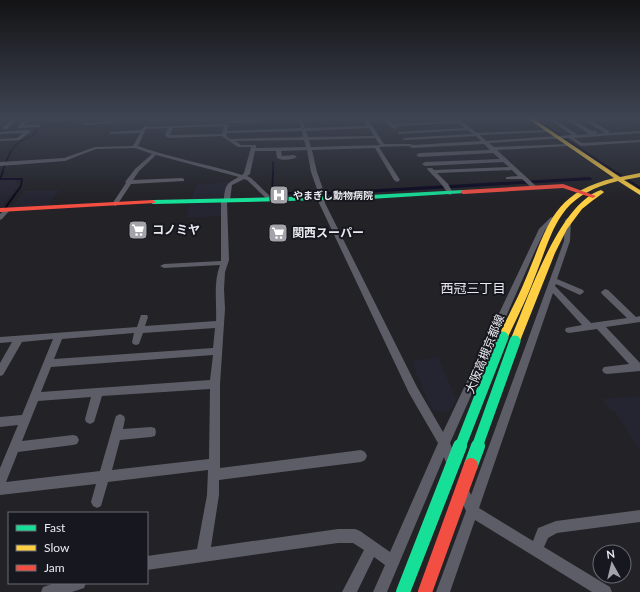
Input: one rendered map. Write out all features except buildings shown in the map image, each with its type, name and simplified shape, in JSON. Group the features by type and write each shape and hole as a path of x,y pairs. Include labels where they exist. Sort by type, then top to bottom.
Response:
{"main road":[{"path":"575,146 629,180 640,193"},
{"name":"大阪高槻京都線","path":"403,592 503,337 549,231 560,211 576,195 629,180"},
{"name":"大阪高槻京都線","path":"425,592 515,341 559,236 569,219 593,196 629,180"},
{"path":"4,210 115,204 271,200 448,189 528,182 563,186 593,196"}],"street":[{"path":"0,164 65,159 100,146"},
{"path":"131,146 244,177 249,179 271,200"},
{"path":"203,555 213,495 215,384 220,324 220,289 223,263 225,201 228,186 232,181 244,177 247,174 254,146 239,146"},
{"path":"376,146 397,180"},
{"path":"411,146 448,189"},
{"path":"253,150 420,146"},
{"path":"488,146 528,182"},
{"path":"419,155 494,150 522,146"},
{"path":"309,148 314,172 322,196 322,204 413,390 444,443 472,511 605,592"},
{"path":"278,149 280,158 294,157"},
{"path":"115,204 128,182 140,166 156,153"},
{"path":"426,164 504,160"},
{"path":"432,172 513,168"},
{"path":"508,178 528,182"},
{"path":"128,182 182,180"},
{"path":"0,218 4,210"},
{"path":"380,592 444,443 531,251 542,229 560,211"},
{"path":"443,592 567,241 569,219"},
{"path":"164,266 223,263"},
{"path":"552,283 580,292"},
{"path":"552,283 589,327"},
{"path":"605,292 637,319"},
{"path":"136,342 144,318"},
{"path":"569,330 637,319"},
{"path":"0,340 220,324"},
{"path":"599,325 638,367"},
{"path":"0,482 59,336"},
{"path":"0,372 19,338"},
{"path":"48,363 217,350"},
{"path":"607,370 638,367"},
{"path":"34,397 215,384"},
{"path":"90,419 98,392"},
{"path":"0,422 25,419"},
{"path":"98,502 120,420"},
{"path":"116,436 151,432"},
{"path":"14,446 73,440"},
{"path":"0,489 104,477 214,470 361,456"},
{"path":"536,550 543,533 556,527 640,516"},
{"path":"148,563 338,536 356,536 394,562"},
{"path":"349,592 372,548"},
{"path":"48,592 76,584"}],"shaded area":[{"path":"0,180 17,180 14,183 17,183 18,187 0,209"},
{"path":"230,182 226,187 226,198 191,199 197,185"},
{"path":"59,190 48,205 11,208 24,191"},
{"path":"221,203 222,216 186,218 189,204"},
{"path":"438,357 457,400 448,413 433,410 411,361"},
{"path":"640,396 640,450 616,413 609,409 602,399"}],"water":[{"path":"572,146 577,146 620,174 615,175"},
{"path":"590,177 593,180 328,195 271,194 271,192 326,192"}],"waterway":[{"path":"2,173 8,157 15,146"},
{"path":"273,162 273,172"},
{"path":"3,172 0,179 22,179 21,186 6,207"},
{"path":"272,194 273,172"},
{"path":"617,173 640,188"}],"traffic: fast":[{"path":"153,202 370,197 463,192"},
{"path":"403,592 503,337"},
{"path":"471,465 515,341"}],"traffic: slow":[{"path":"570,146 640,193"},
{"path":"503,337 530,279 549,228 560,210 575,197 592,187 611,181 640,175"},
{"path":"515,341 557,241 579,208 589,199 601,192"}],"traffic: jam":[{"path":"463,192 563,186 593,196"},
{"path":"0,210 153,202"},
{"path":"425,592 471,465"}],"place":[{"name":"やまぎし動物病院","path":"279,195"},
{"name":"コノミヤ","path":"138,230"},
{"name":"関西スーパー","path":"278,233"}],"district":[{"name":"西冠三丁目","path":"473,288"}]}
